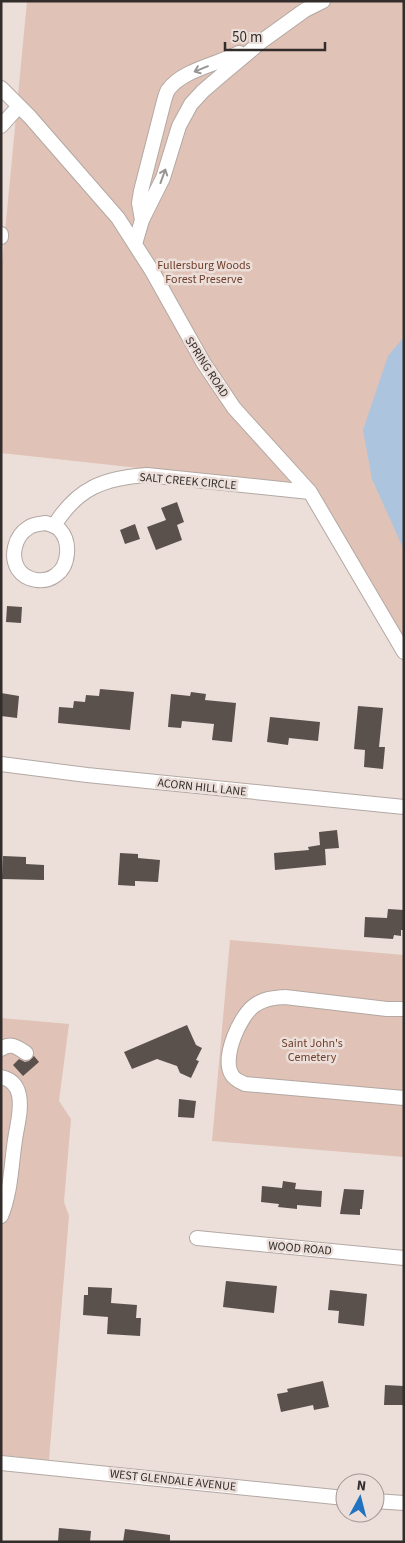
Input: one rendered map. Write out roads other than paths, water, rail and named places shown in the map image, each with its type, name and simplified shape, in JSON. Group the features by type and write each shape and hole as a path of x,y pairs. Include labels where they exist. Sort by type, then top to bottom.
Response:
{"street":[{"path":"135,244 142,220 163,178 178,126 185,113 202,92 262,42 316,1"},
{"path":"304,10 323,1"},
{"path":"142,220 139,203 141,191 168,90 188,74 227,60 262,42"},
{"name":"SPRING ROAD","path":"1,88 118,218 152,271 203,362 234,408 310,492 404,652"},
{"path":"1,126 19,106"},
{"name":"SALT CREEK CIRCLE","path":"54,526 67,506 81,494 94,486 129,476 147,475 310,492"},
{"path":"46,523 54,526 61,530 65,540 67,560 56,576 36,580 28,578 17,567 14,559 16,542 28,527 46,523"},
{"name":"ACORN HILL LANE","path":"1,764 87,775 404,806"},
{"path":"404,1009 387,1009 285,997 272,998 254,1006 246,1014 232,1042 230,1059 230,1069 233,1076 245,1084 404,1098"},
{"path":"1,1049 7,1045 12,1045 26,1053"},
{"path":"1,1077 9,1079 16,1088 19,1095 20,1110 8,1193 1,1216"},
{"name":"WOOD ROAD","path":"197,1238 404,1258"},
{"name":"WEST GLENDALE AVENUE","path":"1,1463 335,1497"},
{"path":"385,1501 404,1503"}],"water":[{"path":"404,337 404,550 372,479 363,430 388,356"}],"park label":[{"name":"Fullersburg Woods Forest Preserve","path":"204,272"},
{"name":"Saint John's Cemetery","path":"312,1050"}]}
